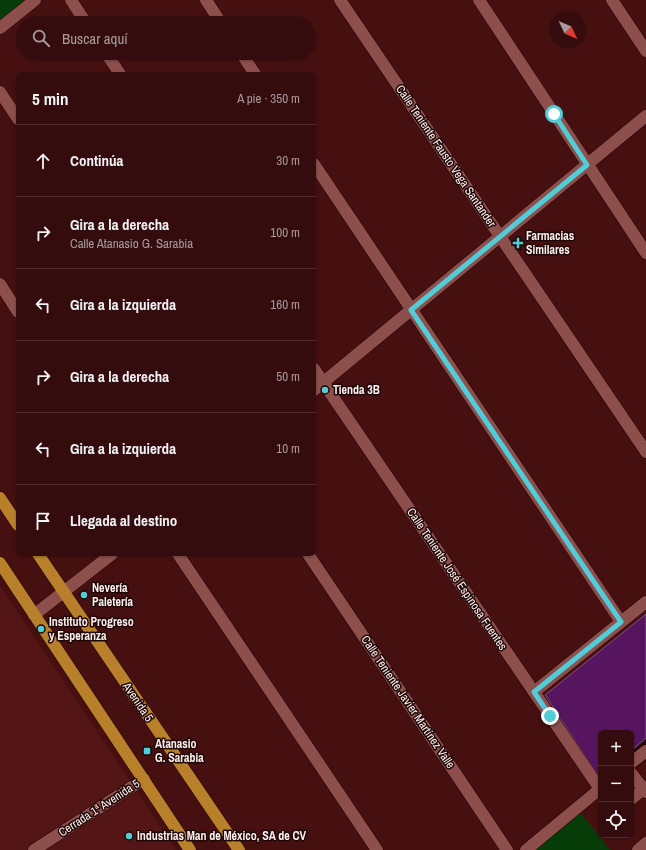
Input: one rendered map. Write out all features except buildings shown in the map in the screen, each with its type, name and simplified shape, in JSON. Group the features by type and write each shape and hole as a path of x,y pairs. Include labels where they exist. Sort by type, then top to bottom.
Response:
{"main road":[{"path":"0,498 16,522"},
{"name":"Avenida 5","path":"39,556 239,850"},
{"path":"0,563 190,850"}],"street":[{"path":"0,28 35,0"},
{"path":"71,0 81,16"},
{"path":"206,0 217,16"},
{"name":"Calle Teniente Fausto Vega Santander","path":"340,0 646,452"},
{"path":"479,0 646,254"},
{"path":"612,0 646,51"},
{"path":"111,60 119,72"},
{"path":"246,60 254,72"},
{"path":"0,92 16,116"},
{"path":"319,387 646,116"},
{"path":"316,167 621,622"},
{"path":"0,284 16,309"},
{"name":"Calle Teniente José Espinosa Fuentes","path":"316,376 319,387 534,692 598,786"},
{"path":"34,615 109,556"},
{"path":"179,556 377,850"},
{"name":"Calle Teniente Javier Martínez Valle","path":"309,556 507,850"},
{"path":"534,692 646,602"},
{"path":"634,761 646,751"},
{"path":"634,776 645,789 634,797"},
{"name":"Cerrada 1ª Avenida 5","path":"34,850 144,779"},
{"path":"526,850 598,791"},
{"path":"638,850 646,844"}],"shaded area":[{"path":"0,586 176,850 0,850"}],"green space":[{"path":"0,0 28,0 0,23"},
{"path":"579,811 598,835 598,838 600,838 610,850 531,850"}],"place":[{"name":"Farmacias Similares","path":"518,243"},
{"name":"Tienda 3B","path":"325,390"},
{"name":"Nevería Paletería","path":"84,595"},
{"name":"Instituto Progreso y Esperanza","path":"41,629"},
{"name":"Atanasio G. Sarabia","path":"147,751"},
{"name":"Industrias Man de México, SA de CV","path":"129,836"}],"route":[{"path":"550,716 534,692 621,622 411,310 587,165 554,114"}]}
